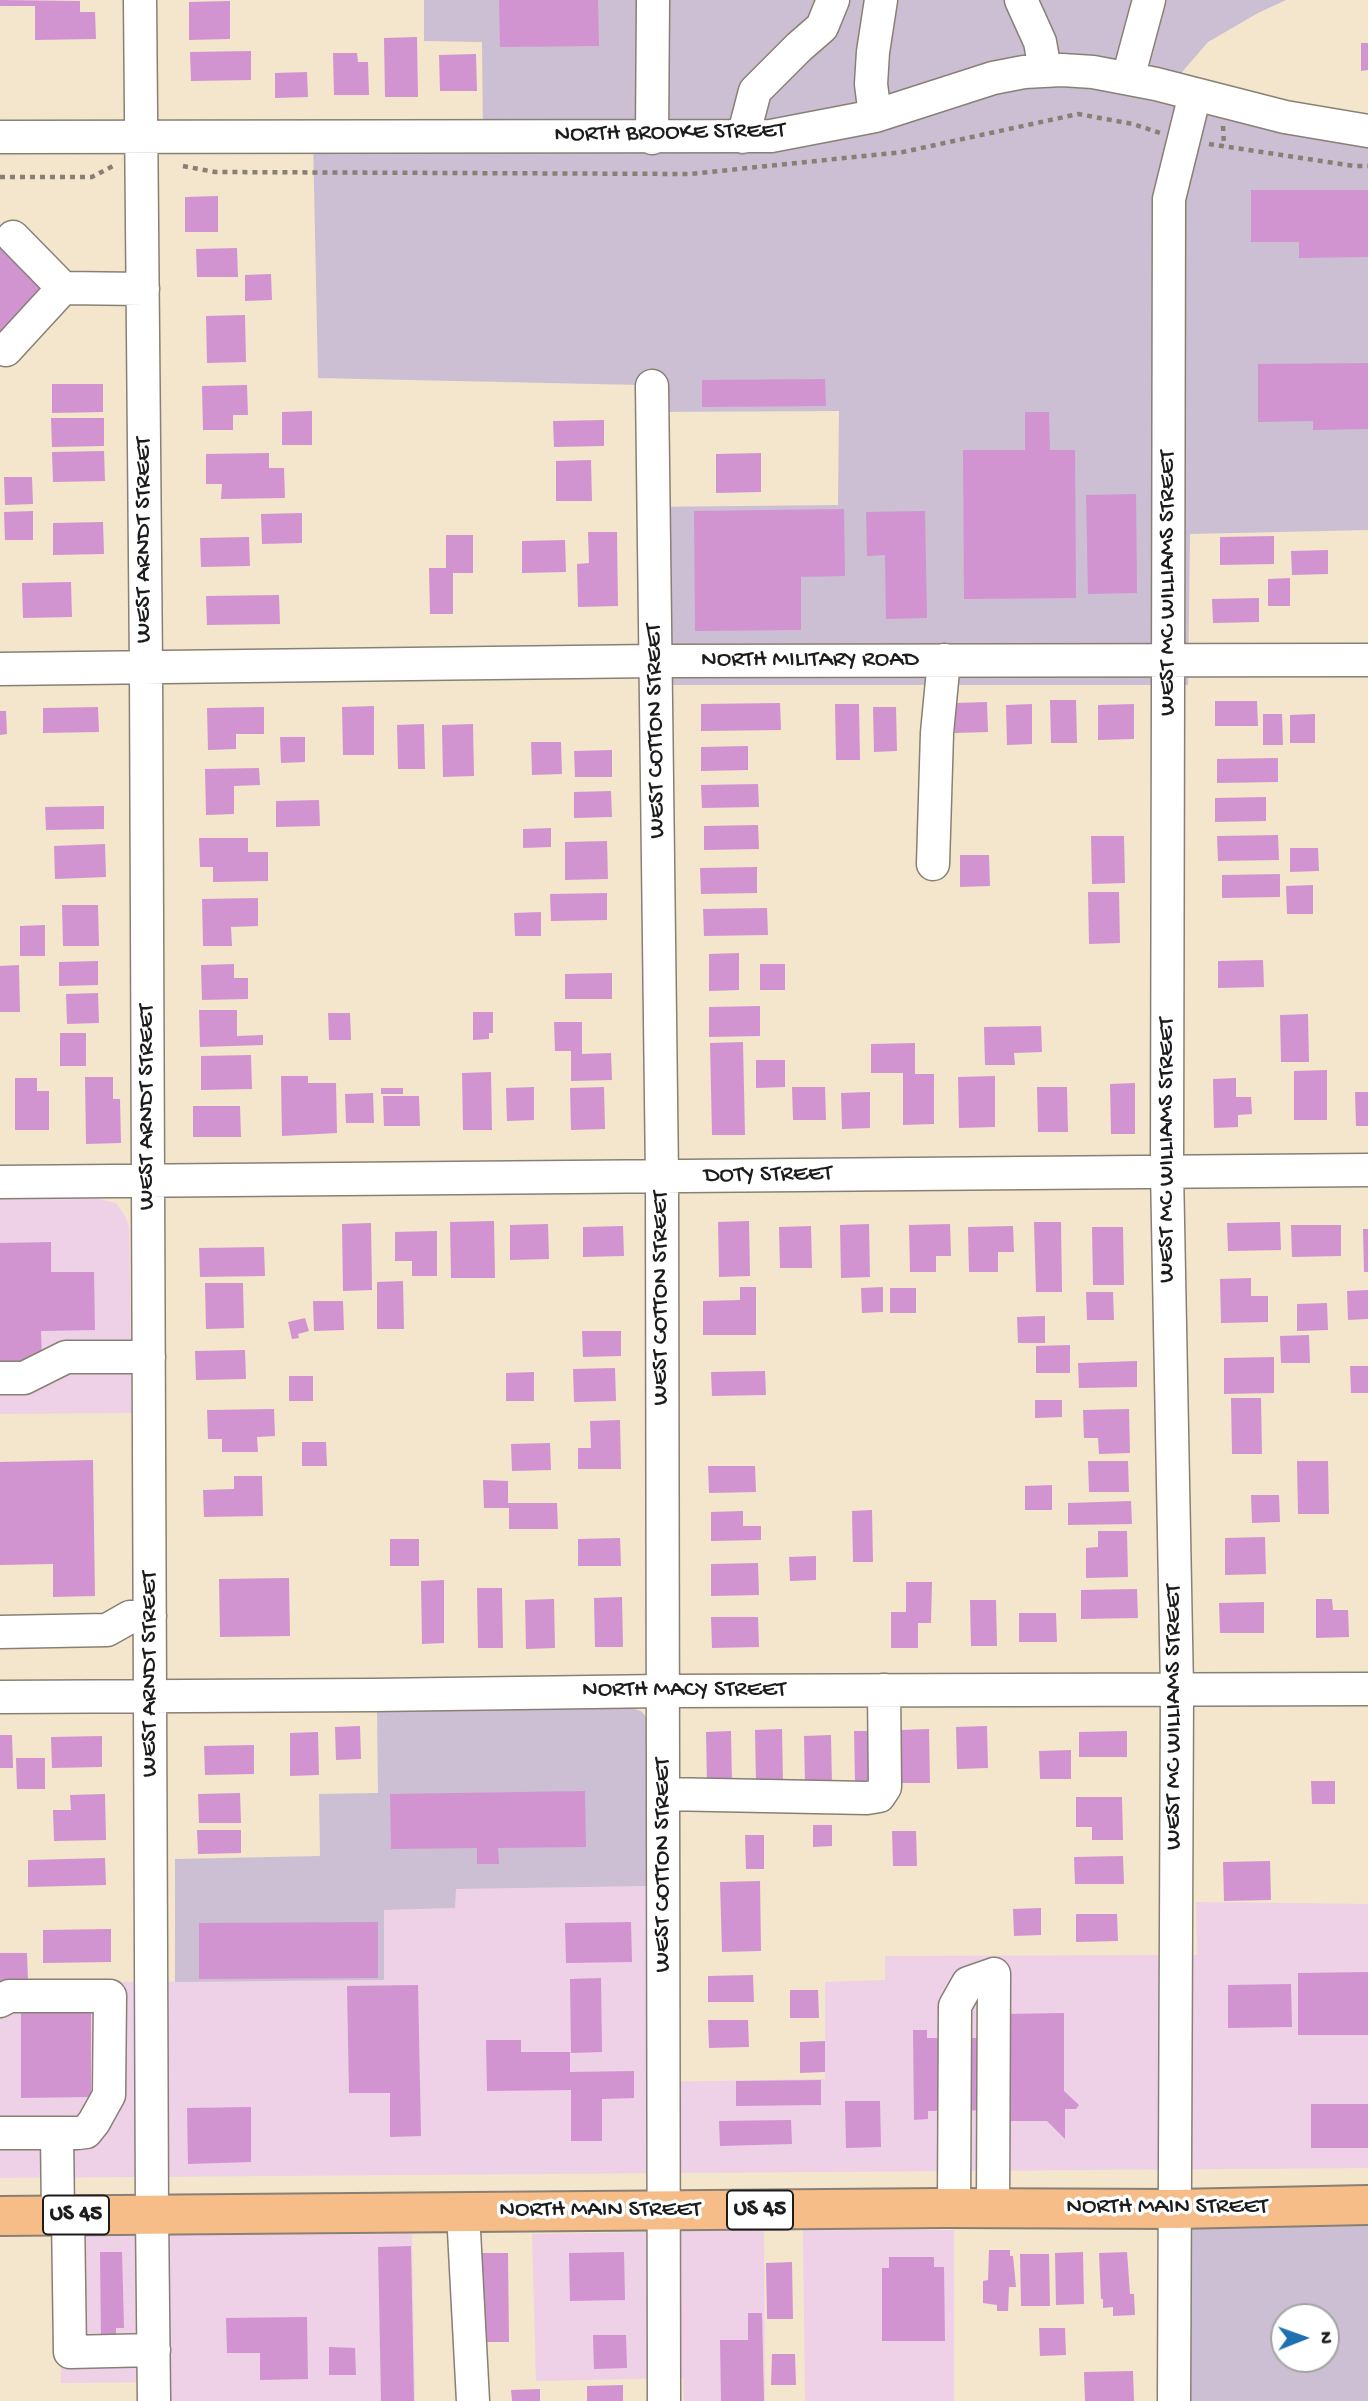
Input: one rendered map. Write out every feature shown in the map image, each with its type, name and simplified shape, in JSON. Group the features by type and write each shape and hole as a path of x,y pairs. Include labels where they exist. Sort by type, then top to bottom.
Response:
{"main road":[{"name":"NORTH MAIN STREET","path":"0,2216 974,2208 1175,2209 1368,2205"}],"street":[{"name":"WEST ARNDT STREET","path":"140,0 149,1181 154,2401"},
{"path":"652,138 653,0"},
{"path":"743,136 755,91 822,27 832,0"},
{"path":"875,117 871,74 881,0"},
{"path":"1021,0 1040,42 1045,71"},
{"path":"1128,78 1149,0"},
{"name":"NORTH BROOKE STREET","path":"0,137 142,150 771,136 875,117 993,78 1045,71 1093,72 1128,78 1285,117 1368,131"},
{"name":"WEST MC WILLIAMS STREET","path":"1174,2401 1177,1690 1167,1170 1169,199 1195,94"},
{"path":"13,237 63,288 143,289"},
{"path":"6,350 63,288"},
{"name":"WEST COTTON STREET","path":"652,386 662,1177 664,2401"},
{"path":"933,864 937,733 944,660"},
{"name":"NORTH MILITARY ROAD","path":"0,669 656,661 1368,660"},
{"name":"DOTY STREET","path":"0,1182 1368,1170"},
{"path":"0,1378 24,1378 66,1357 149,1357"},
{"path":"0,1632 107,1630 130,1617 150,1616"},
{"name":"NORTH MACY STREET","path":"0,1697 663,1691 1368,1689"},
{"path":"664,1794 867,1798 879,1796 885,1787 884,1690"},
{"path":"974,2208 993,1974"},
{"path":"0,2001 9,1996 151,2003"},
{"path":"0,2133 86,2132 110,2095 110,2000"},
{"path":"110,2059 152,2059"},
{"path":"57,2133 70,2352 154,2350"},
{"path":"463,2212 473,2401"}],"path":[{"path":"0,177 92,177 142,150 176,164 215,172 690,174 903,152 1022,125"}],"shaded area":[{"path":"424,0 1286,0 1208,42 1169,87 1368,131 1368,530 1190,534 1188,685 643,685 644,507 838,505 839,411 642,412 641,385 318,378 313,137 483,137 482,42 424,41"},
{"path":"96,1198 116,1203 129,1227 132,1413 0,1414 0,1199"},
{"path":"625,1706 641,1711 648,1719 651,1886 456,1889 455,1908 384,1910 384,1980 175,1982 175,1859 320,1856 319,1794 378,1793 377,1707"},
{"path":"651,1886 652,2082 825,2079 825,1982 885,1980 885,1956 1197,1955 1196,1902 1368,1904 1368,2168 0,2178 0,1983 384,1980 384,1910 455,1908 455,1889"},
{"path":"1368,2205 1368,2401 1174,2401 1175,2209"},
{"path":"764,2230 765,2401 684,2401 683,2378 536,2381 532,2234"},
{"path":"803,2230 954,2230 954,2401 805,2401"},
{"path":"412,2234 415,2401 170,2401 169,2382 61,2383 60,2236"}],"building":[{"path":"0,0 80,1 80,12 95,12 96,39 35,40 35,6 0,6"},
{"path":"499,0 598,0 599,46 500,47"},
{"path":"230,1 230,39 189,40 189,2"},
{"path":"417,37 418,97 385,97 384,38"},
{"path":"1361,43 1368,43 1368,70 1361,71"},
{"path":"251,51 251,80 191,81 190,52"},
{"path":"333,53 357,53 358,62 368,62 369,95 334,95"},
{"path":"476,54 477,91 440,91 439,55"},
{"path":"307,72 308,97 275,98 275,73"},
{"path":"1251,190 1368,190 1368,257 1299,258 1299,242 1251,242"},
{"path":"218,196 218,232 185,232 185,197"},
{"path":"0,246 43,289 0,333"},
{"path":"237,248 238,277 197,277 196,249"},
{"path":"271,274 272,300 245,301 245,275"},
{"path":"245,315 246,362 207,363 206,316"},
{"path":"1368,363 1368,429 1313,430 1313,421 1258,422 1258,364"},
{"path":"825,379 826,406 702,407 702,380"},
{"path":"52,384 103,384 103,412 52,413"},
{"path":"247,385 248,415 233,415 233,430 203,430 202,386"},
{"path":"312,411 312,445 282,445 282,412"},
{"path":"1025,412 1049,412 1050,450 1075,450 1076,598 964,599 963,450 1025,450"},
{"path":"51,418 104,418 104,446 52,447"},
{"path":"604,420 604,446 554,447 553,421"},
{"path":"104,451 105,481 53,482 52,452"},
{"path":"269,453 269,468 284,468 285,498 221,499 222,484 206,484 206,454"},
{"path":"761,453 761,492 716,493 716,454"},
{"path":"591,460 592,501 556,501 556,461"},
{"path":"4,477 32,477 33,504 5,505"},
{"path":"1136,494 1137,593 1088,594 1086,495"},
{"path":"844,509 845,576 801,577 801,630 695,631 694,511"},
{"path":"33,511 33,540 5,540 4,512"},
{"path":"925,511 927,618 886,619 885,555 867,556 866,512"},
{"path":"302,513 302,543 262,544 261,514"},
{"path":"103,522 104,554 53,555 53,523"},
{"path":"588,532 617,532 618,606 578,607 577,564 589,563"},
{"path":"446,535 473,535 473,573 453,573 453,614 430,614 429,568 446,568"},
{"path":"1274,536 1274,564 1220,565 1220,537"},
{"path":"249,537 250,566 201,567 200,538"},
{"path":"565,540 566,572 522,573 522,541"},
{"path":"1328,550 1328,574 1292,575 1291,551"},
{"path":"1290,578 1290,606 1268,606 1268,579"},
{"path":"71,582 72,617 23,618 22,583"},
{"path":"279,595 280,624 207,625 206,596"},
{"path":"1259,598 1259,622 1213,623 1212,599"},
{"path":"1050,700 1076,700 1077,743 1051,743"},
{"path":"1215,701 1257,701 1258,726 1215,726"},
{"path":"987,702 988,732 955,733 955,703"},
{"path":"780,703 781,730 701,731 701,704"},
{"path":"835,704 859,704 860,760 836,760"},
{"path":"1032,704 1032,744 1007,745 1006,705"},
{"path":"1134,704 1134,739 1098,740 1098,705"},
{"path":"374,706 374,755 343,755 342,707"},
{"path":"98,707 99,732 43,733 43,708"},
{"path":"264,707 264,734 236,734 236,749 208,750 207,708"},
{"path":"873,707 896,707 897,751 874,752"},
{"path":"0,711 6,711 7,734 0,735"},
{"path":"1263,714 1282,714 1283,745 1263,745"},
{"path":"1315,714 1315,743 1290,743 1290,715"},
{"path":"424,724 425,769 398,769 397,725"},
{"path":"473,724 474,776 443,777 442,725"},
{"path":"280,737 305,737 305,762 281,763"},
{"path":"531,742 561,742 562,774 532,775"},
{"path":"748,746 748,770 701,771 701,747"},
{"path":"612,750 612,777 575,777 574,751"},
{"path":"1278,758 1278,782 1217,783 1217,759"},
{"path":"259,768 260,785 234,786 234,814 206,815 205,769"},
{"path":"758,784 759,807 702,808 701,785"},
{"path":"611,791 612,817 574,818 574,792"},
{"path":"1266,797 1266,821 1215,822 1215,798"},
{"path":"319,800 320,826 276,827 276,801"},
{"path":"104,806 104,829 46,830 45,807"},
{"path":"758,825 759,849 704,850 704,826"},
{"path":"551,828 551,847 523,848 523,829"},
{"path":"1278,835 1279,860 1218,861 1217,836"},
{"path":"1091,836 1124,836 1125,883 1092,884"},
{"path":"199,838 248,838 248,852 268,852 268,881 213,882 213,867 200,867"},
{"path":"607,841 608,879 565,880 565,842"},
{"path":"105,844 106,877 55,879 54,846"},
{"path":"1290,848 1318,848 1319,871 1290,872"},
{"path":"960,855 989,855 990,886 960,887"},
{"path":"757,867 757,893 701,894 700,868"},
{"path":"1280,874 1280,897 1222,898 1222,875"},
{"path":"1313,885 1313,914 1287,914 1286,886"},
{"path":"1088,892 1119,892 1120,943 1089,944"},
{"path":"607,893 607,920 551,921 550,894"},
{"path":"258,898 258,926 231,927 232,946 203,946 202,899"},
{"path":"62,905 98,905 99,946 63,946"},
{"path":"767,908 768,935 704,936 703,909"},
{"path":"541,912 541,936 515,936 514,913"},
{"path":"45,925 45,956 20,956 20,926"},
{"path":"739,953 739,990 709,991 709,954"},
{"path":"1263,960 1264,987 1218,988 1218,961"},
{"path":"98,961 98,985 59,986 59,962"},
{"path":"234,964 234,978 248,978 248,999 202,1000 201,965"},
{"path":"760,964 785,964 785,990 760,990"},
{"path":"19,965 20,1012 0,1012 0,966"},
{"path":"612,973 612,999 565,999 565,974"},
{"path":"98,993 99,1023 67,1024 66,994"},
{"path":"760,1006 760,1036 709,1037 709,1007"},
{"path":"199,1010 237,1010 237,1036 263,1035 263,1045 200,1047"},
{"path":"473,1012 493,1012 493,1033 489,1033 489,1039 473,1040"},
{"path":"328,1013 350,1013 351,1040 329,1040"},
{"path":"1308,1014 1309,1062 1281,1062 1280,1015"},
{"path":"554,1022 582,1022 582,1054 611,1053 612,1080 571,1081 571,1051 555,1051"},
{"path":"1041,1026 1042,1052 1014,1053 1015,1065 985,1065 984,1027"},
{"path":"60,1033 86,1033 86,1066 60,1066"},
{"path":"743,1042 745,1135 712,1135 710,1043"},
{"path":"915,1043 915,1074 934,1074 934,1124 903,1125 903,1073 871,1073 871,1044"},
{"path":"251,1055 252,1089 201,1090 201,1056"},
{"path":"756,1060 785,1060 785,1087 756,1088"},
{"path":"1327,1070 1327,1120 1294,1120 1294,1071"},
{"path":"491,1072 492,1130 463,1130 462,1073"},
{"path":"281,1076 308,1076 308,1083 336,1083 337,1133 282,1136"},
{"path":"995,1076 995,1127 959,1128 958,1077"},
{"path":"85,1077 113,1077 113,1099 120,1099 121,1143 86,1144"},
{"path":"15,1078 37,1078 37,1091 49,1091 49,1130 15,1130"},
{"path":"1236,1078 1236,1097 1251,1097 1252,1114 1238,1115 1238,1127 1214,1128 1213,1079"},
{"path":"1135,1083 1135,1134 1111,1134 1110,1084"},
{"path":"534,1087 534,1120 507,1121 506,1088"},
{"path":"604,1087 605,1129 571,1130 570,1088"},
{"path":"792,1087 825,1087 826,1120 793,1120"},
{"path":"1037,1087 1067,1087 1068,1132 1038,1132"},
{"path":"381,1088 403,1088 403,1094 381,1094"},
{"path":"870,1092 870,1128 842,1129 841,1093"},
{"path":"1355,1092 1368,1092 1368,1126 1356,1126"},
{"path":"373,1093 374,1123 346,1123 345,1094"},
{"path":"383,1096 419,1096 420,1126 384,1126"},
{"path":"193,1106 240,1106 241,1137 193,1137"},
{"path":"494,1221 495,1278 451,1278 450,1222"},
{"path":"749,1221 750,1276 719,1277 718,1222"},
{"path":"1034,1222 1061,1222 1062,1292 1036,1292"},
{"path":"1280,1222 1281,1250 1228,1251 1227,1223"},
{"path":"371,1223 372,1290 343,1291 342,1224"},
{"path":"548,1224 549,1259 510,1260 510,1225"},
{"path":"869,1224 870,1277 841,1278 840,1225"},
{"path":"950,1224 951,1256 936,1256 936,1272 910,1272 909,1225"},
{"path":"1291,1225 1341,1225 1341,1256 1292,1257"},
{"path":"623,1226 624,1256 583,1257 583,1227"},
{"path":"811,1226 812,1268 780,1268 779,1227"},
{"path":"1013,1226 1014,1252 998,1252 998,1272 969,1272 968,1227"},
{"path":"1092,1227 1123,1227 1124,1285 1093,1285"},
{"path":"1363,1229 1368,1229 1368,1272 1364,1272"},
{"path":"437,1231 437,1276 412,1276 412,1261 395,1261 395,1232"},
{"path":"51,1242 51,1272 94,1272 95,1330 41,1331 42,1361 0,1361 0,1243"},
{"path":"264,1247 265,1276 200,1277 199,1248"},
{"path":"1251,1278 1251,1296 1268,1296 1268,1322 1221,1323 1220,1279"},
{"path":"403,1281 404,1329 377,1329 377,1282"},
{"path":"205,1283 243,1283 244,1328 206,1329"},
{"path":"740,1287 756,1287 756,1335 703,1335 703,1301 740,1300"},
{"path":"883,1287 883,1312 862,1313 861,1288"},
{"path":"890,1288 916,1288 916,1313 890,1313"},
{"path":"1368,1290 1368,1319 1348,1320 1347,1291"},
{"path":"1086,1292 1113,1292 1114,1320 1087,1320"},
{"path":"313,1301 343,1301 344,1330 314,1331"},
{"path":"1327,1303 1328,1330 1297,1331 1297,1304"},
{"path":"1045,1316 1045,1343 1018,1343 1017,1317"},
{"path":"305,1318 309,1331 292,1339 288,1322"},
{"path":"582,1331 621,1331 621,1356 583,1357"},
{"path":"1309,1335 1310,1363 1281,1363 1280,1336"},
{"path":"1070,1345 1070,1373 1036,1373 1036,1346"},
{"path":"245,1350 246,1379 196,1380 195,1351"},
{"path":"1274,1357 1274,1393 1224,1394 1224,1358"},
{"path":"1137,1361 1137,1387 1079,1388 1078,1363"},
{"path":"1350,1366 1368,1366 1368,1393 1351,1393"},
{"path":"615,1368 616,1401 574,1402 573,1369"},
{"path":"765,1371 766,1395 712,1396 711,1372"},
{"path":"534,1372 534,1401 506,1401 506,1373"},
{"path":"289,1376 313,1376 313,1401 289,1401"},
{"path":"1231,1398 1261,1398 1262,1454 1232,1454"},
{"path":"1035,1400 1062,1400 1062,1417 1035,1418"},
{"path":"274,1409 275,1436 257,1437 258,1452 222,1452 222,1439 208,1439 207,1410"},
{"path":"1129,1409 1130,1453 1099,1454 1098,1438 1084,1438 1083,1410"},
{"path":"620,1420 621,1469 578,1469 578,1448 591,1448 590,1421"},
{"path":"302,1442 326,1442 327,1466 302,1466"},
{"path":"550,1443 551,1470 512,1471 511,1444"},
{"path":"93,1460 95,1596 53,1597 53,1564 0,1565 0,1462"},
{"path":"1088,1461 1128,1461 1129,1492 1089,1492"},
{"path":"1297,1461 1328,1461 1329,1514 1298,1514"},
{"path":"708,1466 755,1466 756,1492 709,1493"},
{"path":"234,1476 262,1476 263,1516 204,1517 203,1490 234,1489"},
{"path":"483,1480 508,1481 508,1503 557,1503 558,1529 509,1529 509,1508 484,1508"},
{"path":"1052,1485 1052,1510 1025,1510 1025,1486"},
{"path":"1251,1495 1279,1495 1280,1522 1252,1523"},
{"path":"1131,1501 1132,1524 1068,1525 1068,1503"},
{"path":"872,1510 873,1562 853,1562 852,1511"},
{"path":"743,1511 743,1526 761,1526 761,1540 711,1541 711,1512"},
{"path":"1098,1531 1127,1531 1128,1577 1086,1578 1086,1548 1098,1547"},
{"path":"1265,1537 1266,1574 1225,1575 1225,1538"},
{"path":"620,1538 621,1566 578,1566 578,1539"},
{"path":"390,1539 419,1539 419,1566 390,1566"},
{"path":"816,1556 816,1580 790,1581 789,1557"},
{"path":"758,1563 759,1595 711,1596 711,1564"},
{"path":"289,1578 290,1636 220,1637 219,1579"},
{"path":"444,1580 444,1643 422,1644 421,1581"},
{"path":"906,1582 932,1582 931,1623 918,1623 918,1648 891,1648 891,1612 906,1612"},
{"path":"477,1588 502,1588 503,1648 478,1648"},
{"path":"1137,1589 1138,1618 1081,1619 1081,1590"},
{"path":"622,1597 623,1647 595,1647 594,1598"},
{"path":"554,1599 555,1648 526,1649 525,1600"},
{"path":"1316,1599 1332,1599 1333,1610 1348,1610 1349,1637 1316,1638"},
{"path":"970,1600 996,1600 997,1646 971,1646"},
{"path":"1264,1602 1264,1633 1220,1633 1219,1603"},
{"path":"1019,1613 1056,1613 1057,1642 1019,1642"},
{"path":"711,1617 758,1617 759,1647 712,1648"},
{"path":"360,1726 361,1759 336,1760 335,1727"},
{"path":"987,1726 988,1768 957,1769 956,1727"},
{"path":"782,1729 783,1784 756,1784 755,1730"},
{"path":"929,1729 930,1783 902,1783 901,1730"},
{"path":"731,1731 732,1785 707,1785 706,1732"},
{"path":"854,1731 880,1731 881,1784 855,1784"},
{"path":"1127,1731 1127,1757 1079,1757 1079,1732"},
{"path":"318,1732 319,1775 290,1776 290,1733"},
{"path":"0,1735 12,1735 13,1768 0,1768"},
{"path":"831,1735 832,1784 805,1784 804,1736"},
{"path":"102,1736 102,1767 52,1768 51,1737"},
{"path":"254,1745 254,1774 205,1775 204,1746"},
{"path":"1071,1750 1071,1779 1040,1779 1039,1751"},
{"path":"16,1758 45,1758 45,1789 17,1789"},
{"path":"1311,1781 1335,1781 1335,1804 1312,1804"},
{"path":"585,1791 586,1847 498,1848 499,1864 477,1864 477,1848 391,1849 390,1794"},
{"path":"240,1793 241,1823 199,1823 198,1794"},
{"path":"105,1794 106,1840 54,1841 53,1810 71,1810 70,1795"},
{"path":"1076,1797 1122,1797 1123,1840 1092,1840 1092,1827 1076,1827"},
{"path":"813,1825 832,1825 832,1846 813,1847"},
{"path":"197,1830 241,1830 241,1853 198,1854"},
{"path":"892,1831 916,1831 917,1866 893,1866"},
{"path":"745,1835 764,1835 764,1869 746,1869"},
{"path":"1123,1856 1124,1884 1075,1884 1074,1857"},
{"path":"105,1858 106,1885 28,1887 28,1860"},
{"path":"1270,1861 1271,1900 1224,1901 1223,1862"},
{"path":"760,1881 761,1951 722,1952 720,1882"},
{"path":"1041,1908 1041,1935 1014,1936 1013,1909"},
{"path":"1076,1914 1117,1914 1118,1941 1076,1942"},
{"path":"378,1922 378,1978 199,1979 199,1923"},
{"path":"631,1922 632,1962 566,1963 565,1923"},
{"path":"111,1929 111,1962 43,1963 43,1930"},
{"path":"0,1953 27,1953 28,1981 0,1982"},
{"path":"1368,1972 1368,2035 1298,2035 1298,1973"},
{"path":"753,1975 754,2002 708,2002 708,1976"},
{"path":"601,1978 602,2052 571,2053 570,1979"},
{"path":"1291,1984 1292,2027 1228,2028 1228,1985"},
{"path":"418,1985 421,2136 390,2137 390,2093 349,2093 347,1986"},
{"path":"790,1990 818,1990 819,2018 790,2018"},
{"path":"91,2009 91,2097 21,2098 21,2010"},
{"path":"1064,2013 1064,2091 1079,2105 1076,2109 1065,2109 1065,2139 1047,2121 1005,2121 1005,2110 928,2111 928,2119 914,2120 913,2030 927,2030 927,2038 1004,2038 1004,2014"},
{"path":"708,2020 748,2020 749,2047 709,2048"},
{"path":"486,2040 521,2040 521,2052 570,2052 570,2072 634,2071 634,2098 602,2099 602,2141 571,2141 571,2090 487,2091"},
{"path":"825,2041 825,2072 800,2073 800,2042"},
{"path":"821,2080 821,2105 736,2106 736,2081"},
{"path":"845,2101 880,2101 881,2147 846,2148"},
{"path":"1311,2104 1368,2104 1368,2148 1311,2148"},
{"path":"251,2107 251,2162 188,2164 187,2108"},
{"path":"791,2120 792,2144 720,2146 719,2121"},
{"path":"411,2246 414,2401 381,2401 378,2247"},
{"path":"989,2250 1010,2250 1010,2256 1013,2256 1016,2287 1009,2287 1008,2311 997,2311 997,2305 983,2303 983,2281 988,2280"},
{"path":"100,2252 122,2252 124,2328 116,2328 116,2342 101,2342"},
{"path":"624,2252 625,2300 570,2301 569,2253"},
{"path":"1083,2252 1084,2304 1056,2305 1055,2253"},
{"path":"1127,2252 1130,2294 1134,2294 1135,2315 1113,2316 1113,2307 1103,2308 1101,2299 1099,2253"},
{"path":"480,2253 508,2253 509,2342 482,2342"},
{"path":"1020,2254 1049,2254 1050,2306 1021,2306"},
{"path":"889,2257 934,2257 934,2267 944,2267 945,2341 882,2341 882,2268 889,2268"},
{"path":"792,2262 793,2319 767,2319 766,2263"},
{"path":"748,2313 762,2313 764,2401 721,2401 720,2340 748,2340"},
{"path":"307,2317 308,2379 260,2380 260,2353 227,2353 226,2318"},
{"path":"1039,2328 1065,2328 1066,2355 1040,2356"},
{"path":"593,2335 626,2335 627,2368 594,2369"},
{"path":"329,2347 355,2348 356,2375 329,2375"},
{"path":"772,2354 795,2354 796,2385 771,2385"},
{"path":"1133,2371 1134,2401 1085,2401 1084,2372"},
{"path":"623,2385 623,2401 587,2401 587,2386"},
{"path":"540,2389 540,2401 512,2401 511,2390"}]}
